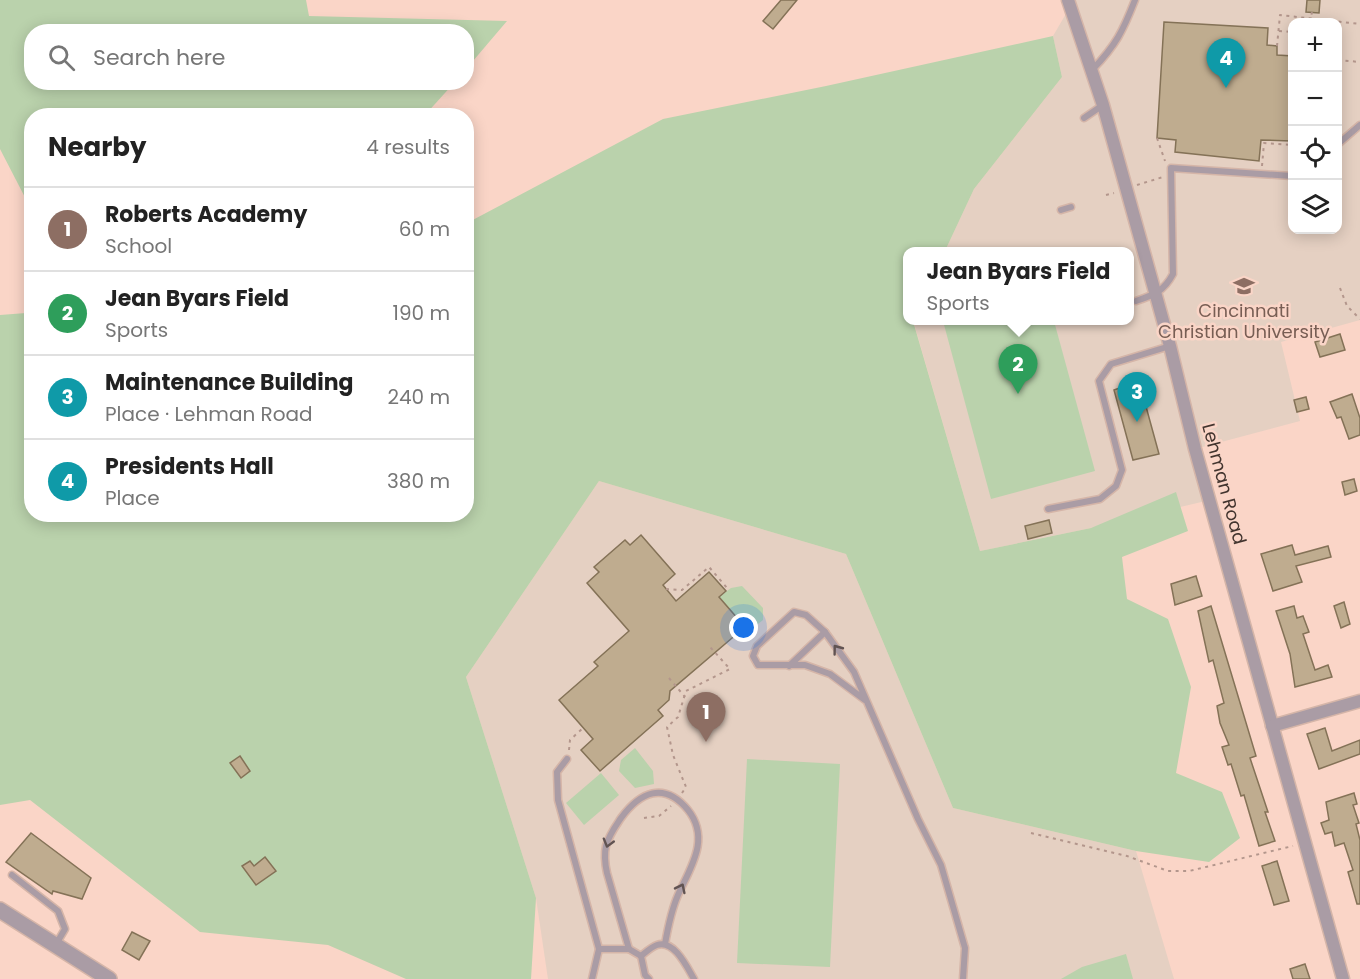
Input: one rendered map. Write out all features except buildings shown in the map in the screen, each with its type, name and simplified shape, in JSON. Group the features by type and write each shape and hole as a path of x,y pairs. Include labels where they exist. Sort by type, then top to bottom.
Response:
{"street":[{"name":"Lehman Road","path":"1068,0 1093,69 1170,346 1195,449 1343,979"},
{"path":"1272,726 1360,701"},
{"path":"0,910 109,979"}],"lane":[{"path":"1093,69 1110,51 1122,32 1135,0"},
{"path":"1084,118 1103,105"},
{"path":"1342,141 1360,125"},
{"path":"1136,301 1156,294 1167,285 1173,274 1171,168 1288,176"},
{"path":"1061,210 1071,207"},
{"path":"1048,509 1100,499 1116,486 1122,470 1099,381 1111,364 1170,346"},
{"path":"865,700 830,674 805,665 758,665 753,656 757,646 794,612 806,615 825,632 854,672 918,819 941,865 965,948 963,979"},
{"path":"789,666 825,632"},
{"path":"567,759 557,772 558,800 599,949 592,979"},
{"path":"629,949 604,861 605,848 610,835 639,798 662,793 678,799 690,813 699,844 694,861 671,912 665,944"},
{"path":"12,875 58,911 65,930 55,946"},
{"path":"641,956 656,945 665,944 675,949 694,979"},
{"path":"599,949 629,949 641,956 645,975 649,979"}],"path":[{"path":"1311,18 1312,12"},
{"path":"1277,46 1280,15 1295,18"},
{"path":"1342,23 1360,24"},
{"path":"1279,31 1288,32"},
{"path":"1342,60 1360,62"},
{"path":"1157,138 1166,166"},
{"path":"1262,174 1264,143 1288,145"},
{"path":"1135,186 1169,175"},
{"path":"1106,195 1118,192"},
{"path":"1340,288 1347,306 1360,319"},
{"path":"666,590 682,590 709,567 728,590"},
{"path":"681,795 686,787 673,755 667,727 678,717 686,691 730,669 710,647"},
{"path":"669,678 685,697"},
{"path":"567,759 570,740 584,728"},
{"path":"644,818 659,816 671,806"},
{"path":"1031,833 1127,856 1168,871 1189,871 1296,845"}],"shaded area":[{"name":"Cincinnati Christian University","path":"1074,0 1360,0 1360,320 1281,342 1300,421 1195,449 1210,500 980,551 914,325 1134,325 1134,247 947,247 974,189 1062,77 1053,36"},
{"path":"599,481 846,554 953,808 1136,851 1174,979 548,979 536,898 466,677"}],"green space":[{"path":"0,0 306,0 309,16 507,21 474,60 474,24 24,24 24,90 448,90 431,108 24,108 24,195 0,149"},
{"path":"1053,36 1062,77 974,189 947,247 903,247 903,325 914,325 980,551 1091,528 1176,492 1188,531 1122,557 1127,599 1168,619 1191,687 1176,773 1222,792 1240,838 1209,862 1136,851 953,808 846,554 599,481 466,677 536,898 531,979 406,979 328,945 200,932 30,800 0,805 0,315 24,313 24,522 474,522 474,219 663,119"},
{"path":"944,325 1055,325 1095,471 991,499"},
{"path":"742,586 763,608 763,620 749,631 719,597 731,588"},
{"path":"635,748 653,771 654,784 635,788 619,771 621,760"},
{"path":"747,759 840,764 830,967 737,963"},
{"path":"601,773 619,795 584,825 566,803"},
{"path":"1126,954 1133,979 1061,979 1082,967"}],"place":[{"name":"Presidents Hall","path":"1226,88"},
{"name":"Cincinnati Christian University","path":"1244,286"},
{"name":"Jean Byars Field","path":"1018,394"},
{"name":"Maintenance Building","path":"1137,422"},
{"name":"Roberts Academy","path":"706,742"}]}
